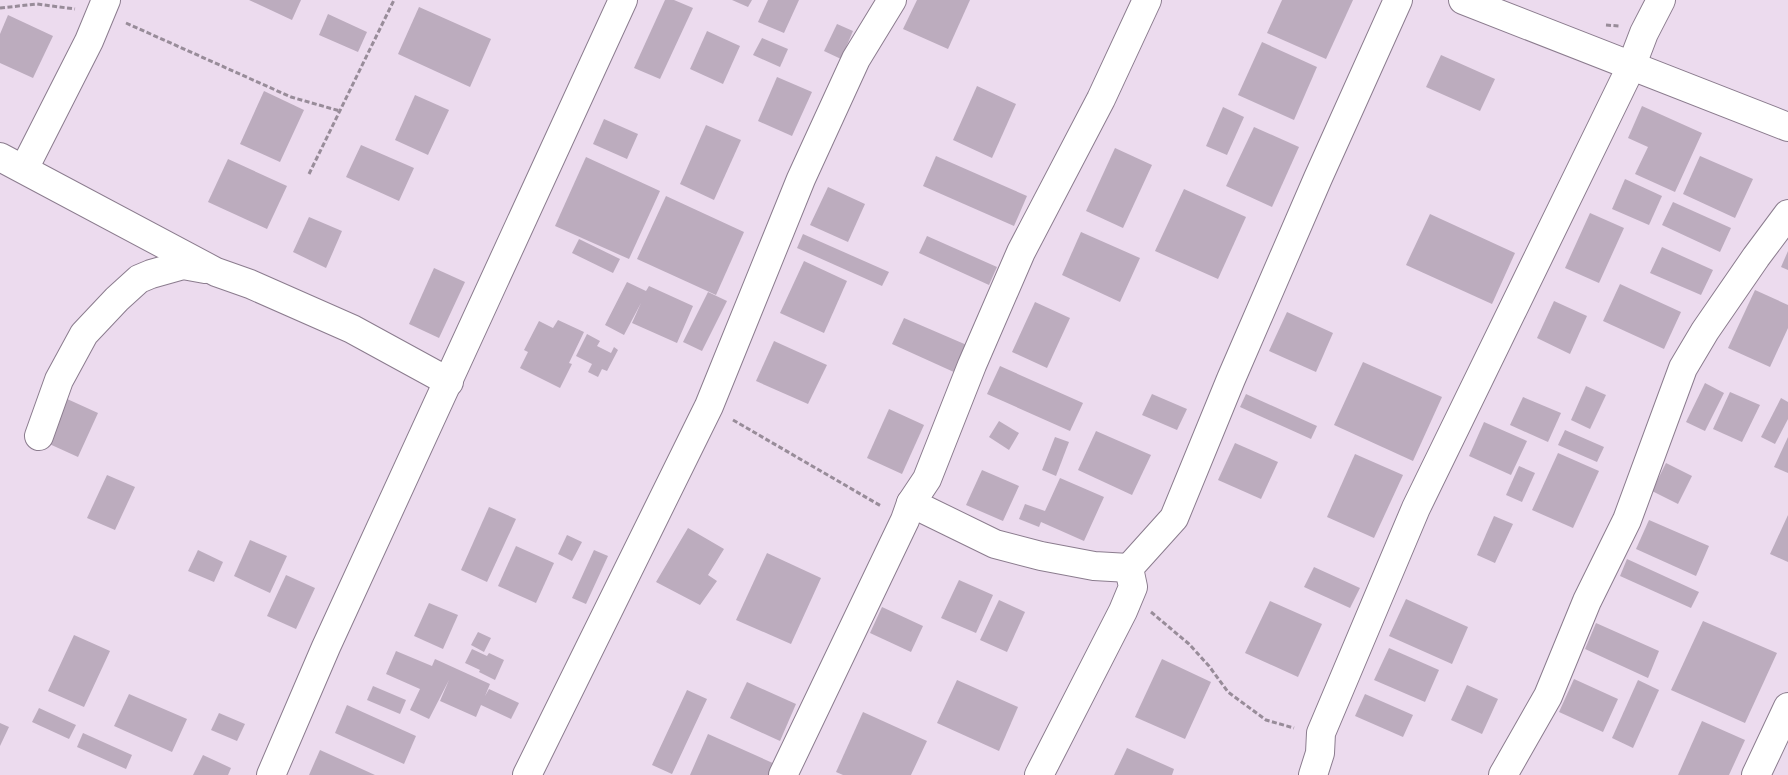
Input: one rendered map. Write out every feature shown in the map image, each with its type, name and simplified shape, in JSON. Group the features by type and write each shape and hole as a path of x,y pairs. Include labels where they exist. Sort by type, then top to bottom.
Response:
{"street":[{"path":"271,775 326,647 623,0"},
{"path":"527,775 709,406 801,180 856,59 892,0"},
{"path":"784,775 908,512 927,479 972,365 1021,252 1101,99 1147,0"},
{"path":"1129,572 1174,518 1231,379 1398,0"},
{"path":"1463,0 1788,127"},
{"path":"1313,775 1320,753 1321,733 1416,508 1631,67 1644,33 1661,0"},
{"path":"103,6 89,41 12,163 216,272"},
{"path":"1503,775 1548,696 1587,602 1626,520 1683,368 1710,324 1788,214"},
{"path":"40,436 60,380 84,334 139,279 183,265 216,272 250,284 352,329 449,382"},
{"path":"908,512 995,544 1041,556 1129,572"},
{"path":"1039,775 1123,611 1133,587 1129,572"},
{"path":"1756,775 1788,708"}],"path":[{"path":"309,174 394,0"},
{"path":"0,8 37,4 103,6 291,97 340,110"},
{"path":"1603,25 1621,26 1644,33"},
{"path":"709,406 908,512"},
{"path":"1129,572 1150,611 1189,644 1209,666 1228,692 1266,720 1321,733"}],"building":[{"path":"249,0 301,0 292,20"},
{"path":"665,0 674,0 693,8 660,79 634,68"},
{"path":"732,0 752,0 748,7"},
{"path":"768,0 799,0 784,33 758,22"},
{"path":"917,0 970,0 948,49 903,29"},
{"path":"1282,0 1353,0 1326,59 1267,33"},
{"path":"419,7 491,39 470,87 398,54"},
{"path":"328,14 367,32 358,52 319,35"},
{"path":"8,15 53,36 33,78 0,63 0,34"},
{"path":"837,24 853,31 841,59 824,51"},
{"path":"707,31 740,46 723,84 690,69"},
{"path":"762,38 788,49 780,67 753,55"},
{"path":"1262,42 1317,67 1294,120 1238,95"},
{"path":"1441,55 1495,79 1480,111 1426,87"},
{"path":"777,77 812,92 792,136 758,121"},
{"path":"977,86 1016,104 992,158 953,140"},
{"path":"264,91 304,110 280,162 240,144"},
{"path":"415,95 449,110 428,155 395,140"},
{"path":"1642,106 1702,133 1675,192 1635,174 1648,147 1628,138"},
{"path":"1223,107 1244,117 1227,155 1206,146"},
{"path":"604,119 638,134 627,159 593,144"},
{"path":"706,125 741,140 714,200 680,184"},
{"path":"1254,127 1299,147 1272,207 1226,186"},
{"path":"361,145 414,168 399,201 346,177"},
{"path":"1115,148 1152,165 1123,228 1086,211"},
{"path":"936,156 1027,196 1014,226 923,186"},
{"path":"1700,156 1753,179 1735,218 1683,194"},
{"path":"586,157 660,191 629,259 555,226"},
{"path":"228,159 287,186 267,229 208,202"},
{"path":"1625,179 1662,196 1649,225 1612,209"},
{"path":"828,187 865,204 848,242 810,225"},
{"path":"1184,189 1246,217 1218,279 1155,251"},
{"path":"666,196 744,232 716,295 637,259"},
{"path":"1673,202 1731,228 1720,252 1662,225"},
{"path":"1590,213 1624,228 1599,283 1565,268"},
{"path":"1430,214 1515,253 1492,304 1406,265"},
{"path":"309,217 342,231 326,268 293,252"},
{"path":"1081,232 1140,258 1120,302 1062,275"},
{"path":"803,234 889,272 882,286 797,248"},
{"path":"927,236 997,267 989,285 919,253"},
{"path":"579,239 620,259 613,273 572,253"},
{"path":"1662,247 1713,270 1701,295 1650,273"},
{"path":"1788,251 1788,270 1781,267"},
{"path":"804,261 847,281 824,333 780,313"},
{"path":"434,268 465,282 439,338 409,324"},
{"path":"627,282 646,291 649,286 693,306 677,343 632,323 641,303 624,335 605,325"},
{"path":"1620,284 1681,312 1664,349 1603,321"},
{"path":"1755,290 1788,305 1788,328 1770,367 1728,348"},
{"path":"708,292 727,301 702,351 683,342"},
{"path":"1554,301 1587,316 1570,354 1537,338"},
{"path":"1035,302 1070,318 1047,368 1012,352"},
{"path":"1287,312 1333,333 1316,372 1269,351"},
{"path":"904,318 969,346 956,373 892,344"},
{"path":"558,320 584,332 569,363 572,364 560,388 520,368 528,352 524,350 539,321 553,328"},
{"path":"587,334 600,341 597,346 611,353 614,347 618,350 607,371 602,369 598,377 588,372 592,364 576,356"},
{"path":"774,341 827,365 808,404 756,381"},
{"path":"1363,362 1442,397 1413,461 1334,425"},
{"path":"1000,366 1083,403 1070,431 987,394"},
{"path":"1705,383 1724,393 1705,431 1686,422"},
{"path":"1586,386 1606,395 1590,429 1571,420"},
{"path":"1730,392 1760,405 1742,442 1713,429"},
{"path":"1152,394 1187,409 1177,430 1142,415"},
{"path":"1246,394 1317,426 1311,439 1240,407"},
{"path":"1523,397 1561,413 1548,442 1510,425"},
{"path":"65,398 98,413 78,457 45,442"},
{"path":"1781,398 1788,402 1788,419 1775,444 1761,437"},
{"path":"889,409 924,425 902,474 867,458"},
{"path":"999,421 1019,433 1009,450 989,437"},
{"path":"1484,422 1527,441 1511,475 1469,456"},
{"path":"1565,430 1604,447 1597,462 1558,445"},
{"path":"1096,431 1151,455 1132,495 1078,470"},
{"path":"1055,437 1069,442 1056,476 1042,470"},
{"path":"1788,437 1788,473 1774,467"},
{"path":"1235,443 1278,462 1261,499 1218,480"},
{"path":"1558,453 1599,471 1573,528 1532,510"},
{"path":"1355,454 1403,475 1374,538 1327,517"},
{"path":"1666,463 1692,476 1678,504 1652,491"},
{"path":"1519,466 1535,473 1522,502 1506,495"},
{"path":"982,470 1019,486 1003,521 966,505"},
{"path":"107,475 135,487 115,530 87,518"},
{"path":"1060,478 1104,497 1084,541 1041,522 1039,527 1019,519 1025,504 1045,511"},
{"path":"489,507 516,519 487,582 461,570"},
{"path":"1788,515 1788,562 1770,554"},
{"path":"1494,516 1513,524 1495,563 1477,555"},
{"path":"1649,520 1709,546 1696,576 1636,549"},
{"path":"688,528 724,549 708,575 717,581 700,605 656,582"},
{"path":"567,535 582,542 572,561 558,554"},
{"path":"250,540 287,556 270,593 234,576"},
{"path":"516,546 554,563 536,603 498,586"},
{"path":"198,550 223,562 214,582 188,571"},
{"path":"594,550 608,556 586,604 572,598"},
{"path":"767,553 821,578 791,644 736,620"},
{"path":"1627,559 1699,592 1691,608 1620,576"},
{"path":"1314,567 1360,588 1350,608 1304,587"},
{"path":"286,575 315,588 296,629 267,616"},
{"path":"959,580 993,595 976,633 941,618"},
{"path":"1406,599 1468,627 1452,664 1389,636"},
{"path":"999,600 1025,612 1007,652 980,640"},
{"path":"1270,601 1322,624 1298,677 1245,653"},
{"path":"429,603 458,615 443,649 414,636"},
{"path":"882,607 923,626 911,652 870,633"},
{"path":"1703,621 1777,653 1745,723 1671,690"},
{"path":"1596,623 1659,651 1648,678 1585,649"},
{"path":"478,632 491,638 484,652 471,645"},
{"path":"74,635 110,651 84,707 48,691"},
{"path":"1389,648 1439,670 1425,702 1374,680"},
{"path":"472,649 487,656 489,653 504,660 495,680 465,663"},
{"path":"396,651 432,666 435,659 490,684 485,696 489,689 519,703 511,719 481,705 476,717 440,701 449,680 429,719 410,710 420,689 386,674"},
{"path":"1162,659 1211,682 1185,739 1135,717"},
{"path":"1574,679 1618,699 1603,732 1559,712"},
{"path":"957,680 1018,707 999,751 937,723"},
{"path":"1638,680 1659,690 1633,748 1612,738"},
{"path":"747,682 796,704 780,741 730,718"},
{"path":"1467,685 1498,699 1482,734 1451,720"},
{"path":"373,686 406,700 400,714 367,700"},
{"path":"687,690 707,699 672,774 652,765"},
{"path":"129,694 187,719 172,752 114,726"},
{"path":"1365,694 1413,715 1403,737 1355,716"},
{"path":"347,705 416,736 404,764 335,733"},
{"path":"39,708 76,725 69,739 32,722"},
{"path":"863,712 927,741 911,775 843,775 836,772"},
{"path":"219,713 245,724 237,741 211,730"},
{"path":"1702,721 1745,740 1729,775 1678,775"},
{"path":"0,723 9,727 0,746"},
{"path":"83,733 132,755 126,769 77,747"},
{"path":"708,734 775,764 771,775 690,775"},
{"path":"1127,748 1174,769 1172,775 1114,775"},
{"path":"320,750 375,775 309,775"},
{"path":"203,755 231,768 228,775 193,775"}]}
